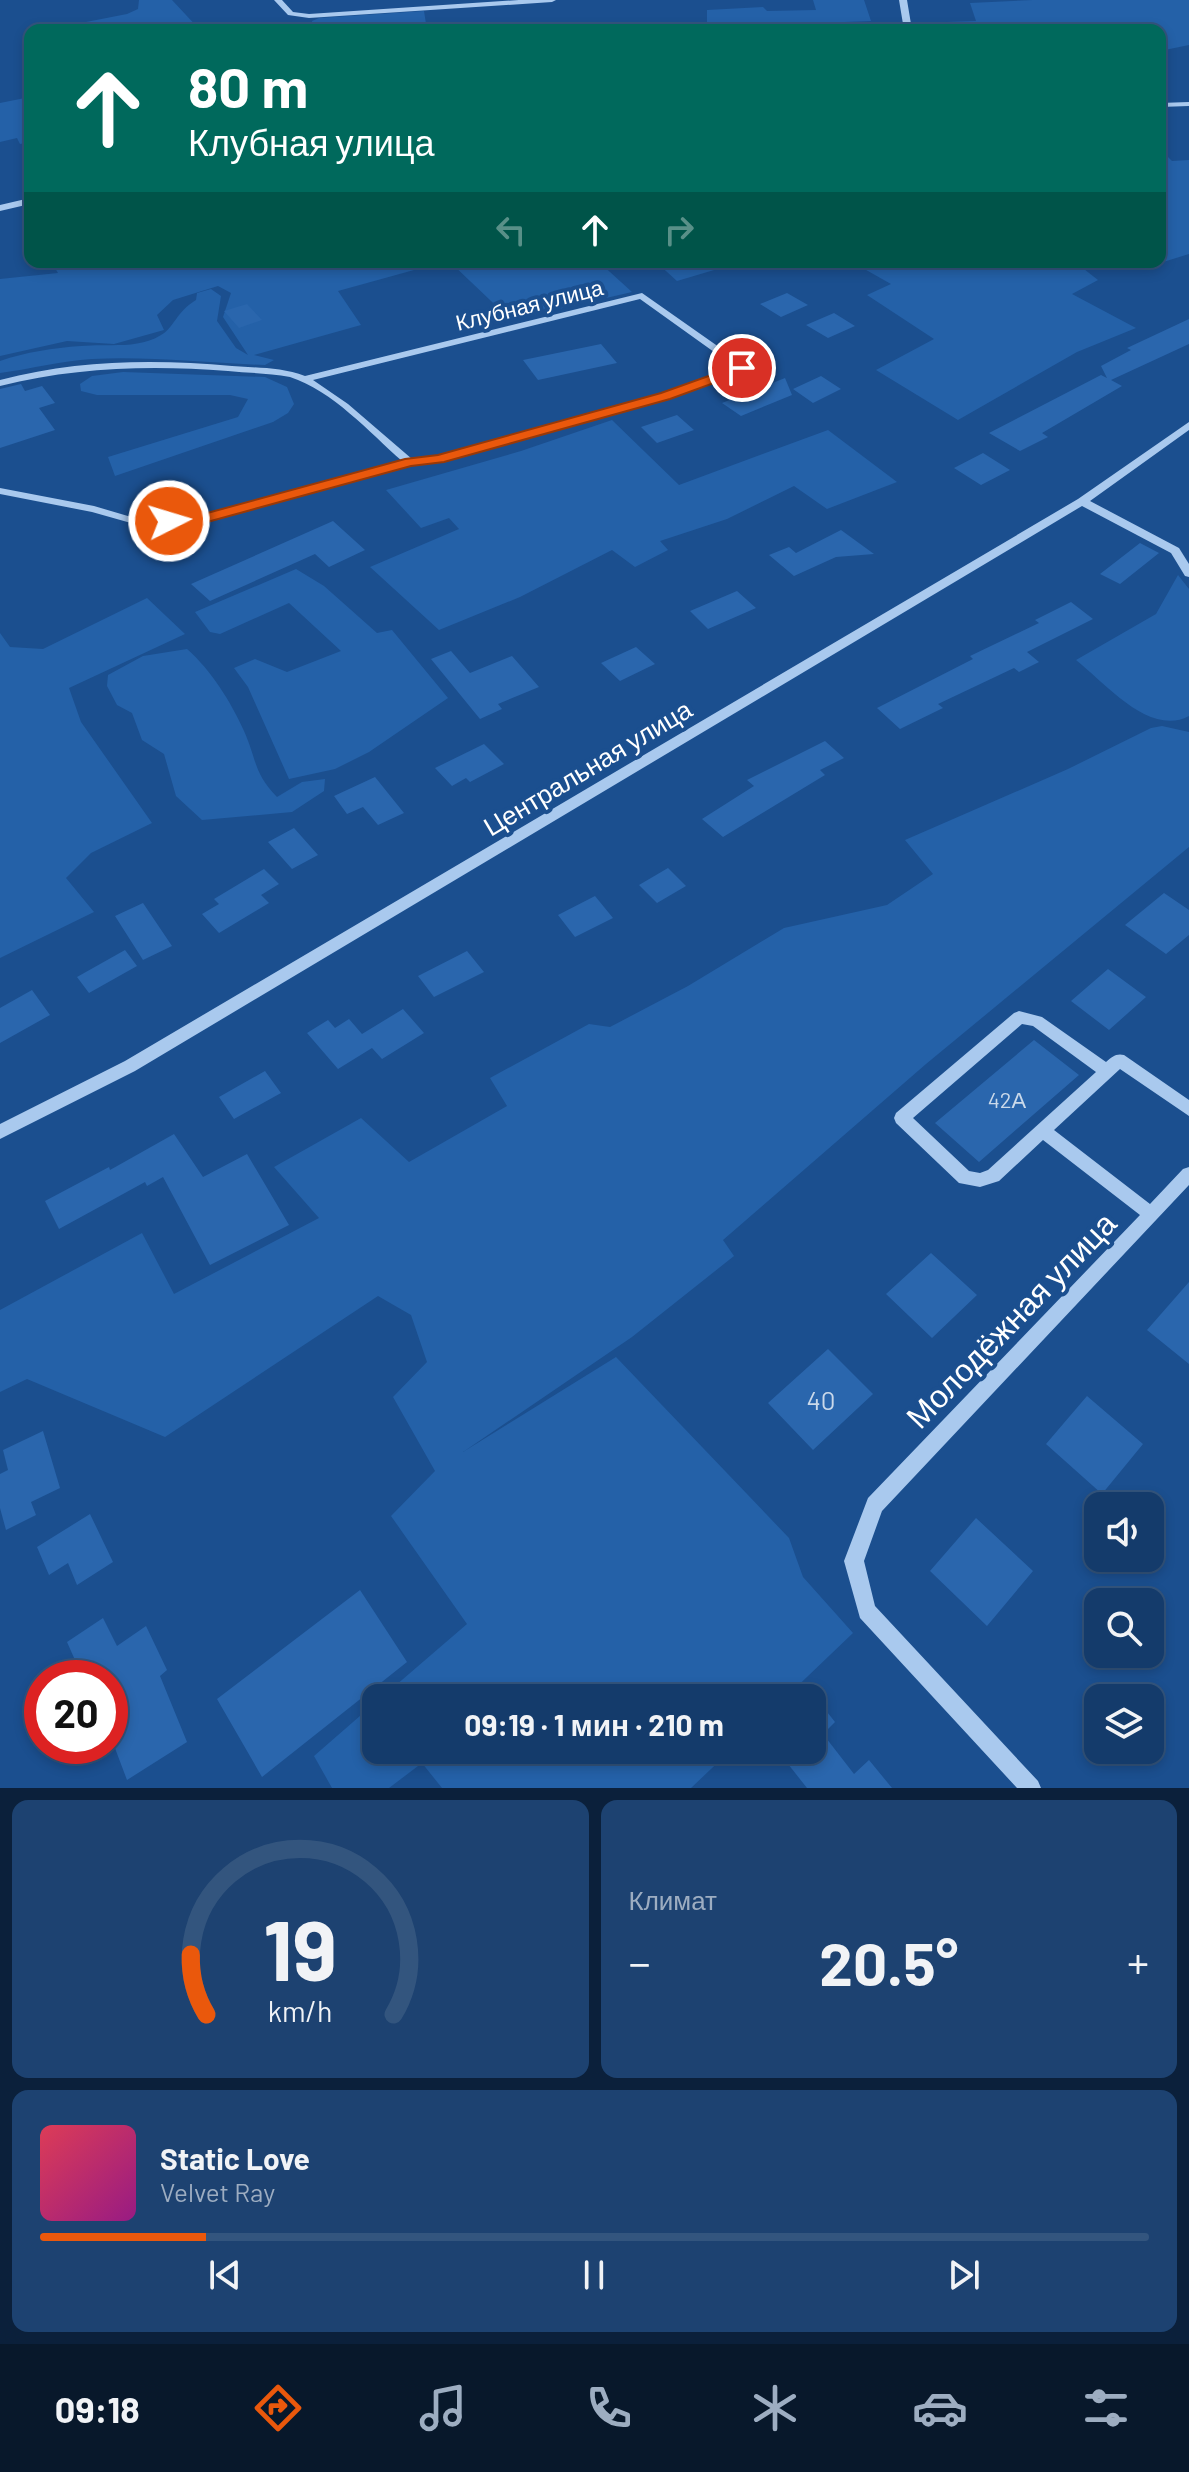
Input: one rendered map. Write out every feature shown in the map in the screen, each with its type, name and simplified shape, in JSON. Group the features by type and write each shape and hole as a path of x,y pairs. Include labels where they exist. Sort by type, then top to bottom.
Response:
{"street":[{"path":"278,0 283,11 292,16 309,16 552,0"},
{"path":"903,0 907,24"},
{"path":"1166,105 1189,104"},
{"path":"0,208 24,202"},
{"name":"Клубная улица","path":"303,379 642,296 742,368 666,396 439,459 410,462"},
{"path":"0,383 40,371 95,366 196,365 288,374 303,379 362,421 410,462"},
{"name":"Центральная улица","path":"0,1132 144,1058 1082,501 1189,425"},
{"path":"0,491 94,509 138,522 200,520 410,462"},
{"path":"1082,501 1175,551 1189,573"},
{"path":"1107,1071 1037,1021 1019,1017 902,1118 965,1178 980,1180 993,1176 1119,1060 1189,1109"},
{"path":"1043,1130 1151,1214"},
{"name":"Молодёжная улица","path":"1031,1788 867,1611 854,1561 875,1505 1189,1174"}],"shaded area":[{"path":"139,0 172,0 194,24 86,22 138,9"},
{"path":"813,0 864,0 871,21 652,24 707,22 707,10 763,7 767,11 816,10"},
{"path":"1189,0 1189,45 1166,50 1166,24 917,24 976,21 970,3"},
{"path":"424,11 426,24 312,24 312,21"},
{"path":"24,98 24,143 20,144 17,138 0,142 0,103"},
{"path":"1166,156 1172,161 1189,160 1189,254 1166,261"},
{"path":"55,268 414,270 338,291 361,325 254,355 274,360 265,365 113,358 68,361 0,373 0,361 30,353 152,340 169,329 184,309 196,300 197,293 211,289 221,296 217,321 236,348 248,355 223,317 231,293 218,286 173,300 157,315 164,330 114,344 67,341 0,356 0,279 58,273"},
{"path":"456,268 606,268 632,292 511,320"},
{"path":"663,268 721,268 677,281"},
{"path":"863,268 1083,268 1098,280 1072,294 1136,328 1077,352 958,420 876,370 934,339 867,295 891,284"},
{"path":"123,372 265,377 287,387 294,404 288,413 273,422 115,476 108,457 238,417 248,399 230,395 97,395 81,391 80,384 92,376"},
{"path":"612,420 679,485 828,430 897,482 827,509 794,486 727,519 660,541 668,550 635,567 612,550 520,597 439,630 370,567 459,529 449,518 421,528 386,490 521,451"},
{"path":"296,569 324,586 377,633 392,630 448,698 369,752 335,769 289,779 248,687 234,668 255,659 287,672 341,651 289,603 220,634 210,632 195,612"},
{"path":"1178,575 1189,589 1189,716 1174,721 1144,714 1129,705 1076,660 1156,614"},
{"path":"147,598 185,634 69,688 81,722 152,823 91,853 66,878 94,912 0,958 0,633 10,647 43,649"},
{"path":"187,649 227,698 244,731 259,773 277,797 302,782 325,779 324,791 292,812 202,820 176,796 164,754 142,740 132,713 117,705 107,686 108,675 143,656"},
{"path":"1162,726 1189,732 1189,847 926,1064 723,1240 734,1256 632,1337 463,1452 616,1357 789,1538 803,1577 853,1633 800,1684 397,1684 467,1624 391,1516 435,1471 393,1397 427,1362 411,1315 378,1296 165,1437 27,1379 0,1392 0,1310 142,1233 174,1294 319,1218 274,1167 361,1118 409,1162 507,1106 490,1078 589,1024 610,1027 688,986 784,928 887,905 933,874 905,840 1068,769 1151,728"},
{"path":"362,1714 362,1764 421,1764 389,1788 332,1788 314,1756"},
{"path":"423,1764 716,1764 691,1788 442,1788"}],"building":[{"path":"787,293 808,305 781,317 760,304"},
{"path":"247,304 262,320 239,328 224,311"},
{"path":"834,313 855,326 828,338 806,325"},
{"path":"1189,319 1189,344 1111,380 1122,386 1042,433 1048,437 1020,451 989,433 1101,375 1107,378 1101,366 1131,350 1127,348"},
{"path":"601,344 617,363 538,380 523,360"},
{"path":"821,376 841,389 813,403 793,389"},
{"path":"785,378 792,395 741,416 722,403"},
{"path":"21,384 25,391 42,386 55,403 39,408 55,430 0,448 0,389"},
{"path":"677,415 694,430 657,443 641,427"},
{"path":"983,453 1010,470 981,485 954,468"},
{"path":"333,521 365,550 329,567 315,554 210,601 191,584"},
{"path":"841,530 874,554 836,557 794,576 769,555 789,547 796,553"},
{"path":"1140,543 1159,553 1120,584 1100,574"},
{"path":"737,591 756,608 708,629 690,611"},
{"path":"1071,602 1093,619 1027,652 1039,662 1019,672 1014,668 938,704 943,708 900,729 877,708 973,659 970,656 1039,623 1035,620"},
{"path":"636,647 655,664 620,681 601,663"},
{"path":"451,651 470,673 512,656 539,687 498,704 502,709 480,719 431,659"},
{"path":"825,741 844,758 820,770 825,775 723,837 702,819 754,786 747,780"},
{"path":"484,744 504,764 470,782 466,778 452,786 435,768"},
{"path":"375,777 404,813 378,825 363,807 347,814 334,796"},
{"path":"294,828 318,855 292,869 268,842"},
{"path":"668,868 686,886 657,903 639,885"},
{"path":"264,869 279,884 261,895 269,903 219,933 202,914 219,904 214,899"},
{"path":"1164,893 1189,910 1189,935 1166,954 1125,925"},
{"path":"595,896 613,918 575,937 558,915"},
{"path":"143,903 172,946 143,960 115,916"},
{"path":"125,950 137,966 89,993 77,977"},
{"path":"467,951 484,972 434,997 418,976"},
{"path":"1108,969 1146,997 1109,1030 1071,1001"},
{"path":"32,990 50,1015 0,1043 0,1008"},
{"path":"403,1009 424,1033 382,1059 372,1048 338,1069 307,1033 328,1020 335,1028 349,1019 362,1034"},
{"path":"1034,1040 1079,1075 979,1162 935,1123"},
{"path":"265,1071 281,1093 234,1119 219,1097"},
{"path":"174,1134 203,1177 247,1154 289,1225 210,1265 163,1177 147,1186 145,1182 59,1229 45,1201 109,1167 110,1170"},
{"path":"931,1253 977,1295 932,1338 886,1294"},
{"path":"1189,1282 1189,1364 1147,1330"},
{"path":"828,1349 873,1394 813,1450 768,1403"},
{"path":"1087,1396 1143,1444 1104,1492 1100,1492 1046,1444"},
{"path":"43,1431 60,1488 31,1502 36,1515 6,1530 0,1508 0,1474 8,1470 3,1450"},
{"path":"90,1514 113,1562 77,1585 68,1563 49,1575 37,1547"},
{"path":"976,1518 1033,1571 987,1626 930,1571"},
{"path":"360,1590 407,1662 379,1684 362,1684 362,1698 262,1777 217,1699"},
{"path":"103,1618 117,1646 146,1626 167,1670 160,1676 187,1742 127,1780 121,1764 128,1764 128,1660 75,1660 67,1642"},
{"path":"826,1711 835,1722 826,1731"},
{"path":"826,1738 854,1774 869,1760 892,1788 807,1788 788,1764 826,1764"}],"route":[{"path":"169,521 200,520 410,462 439,459 666,396 742,368"}]}
